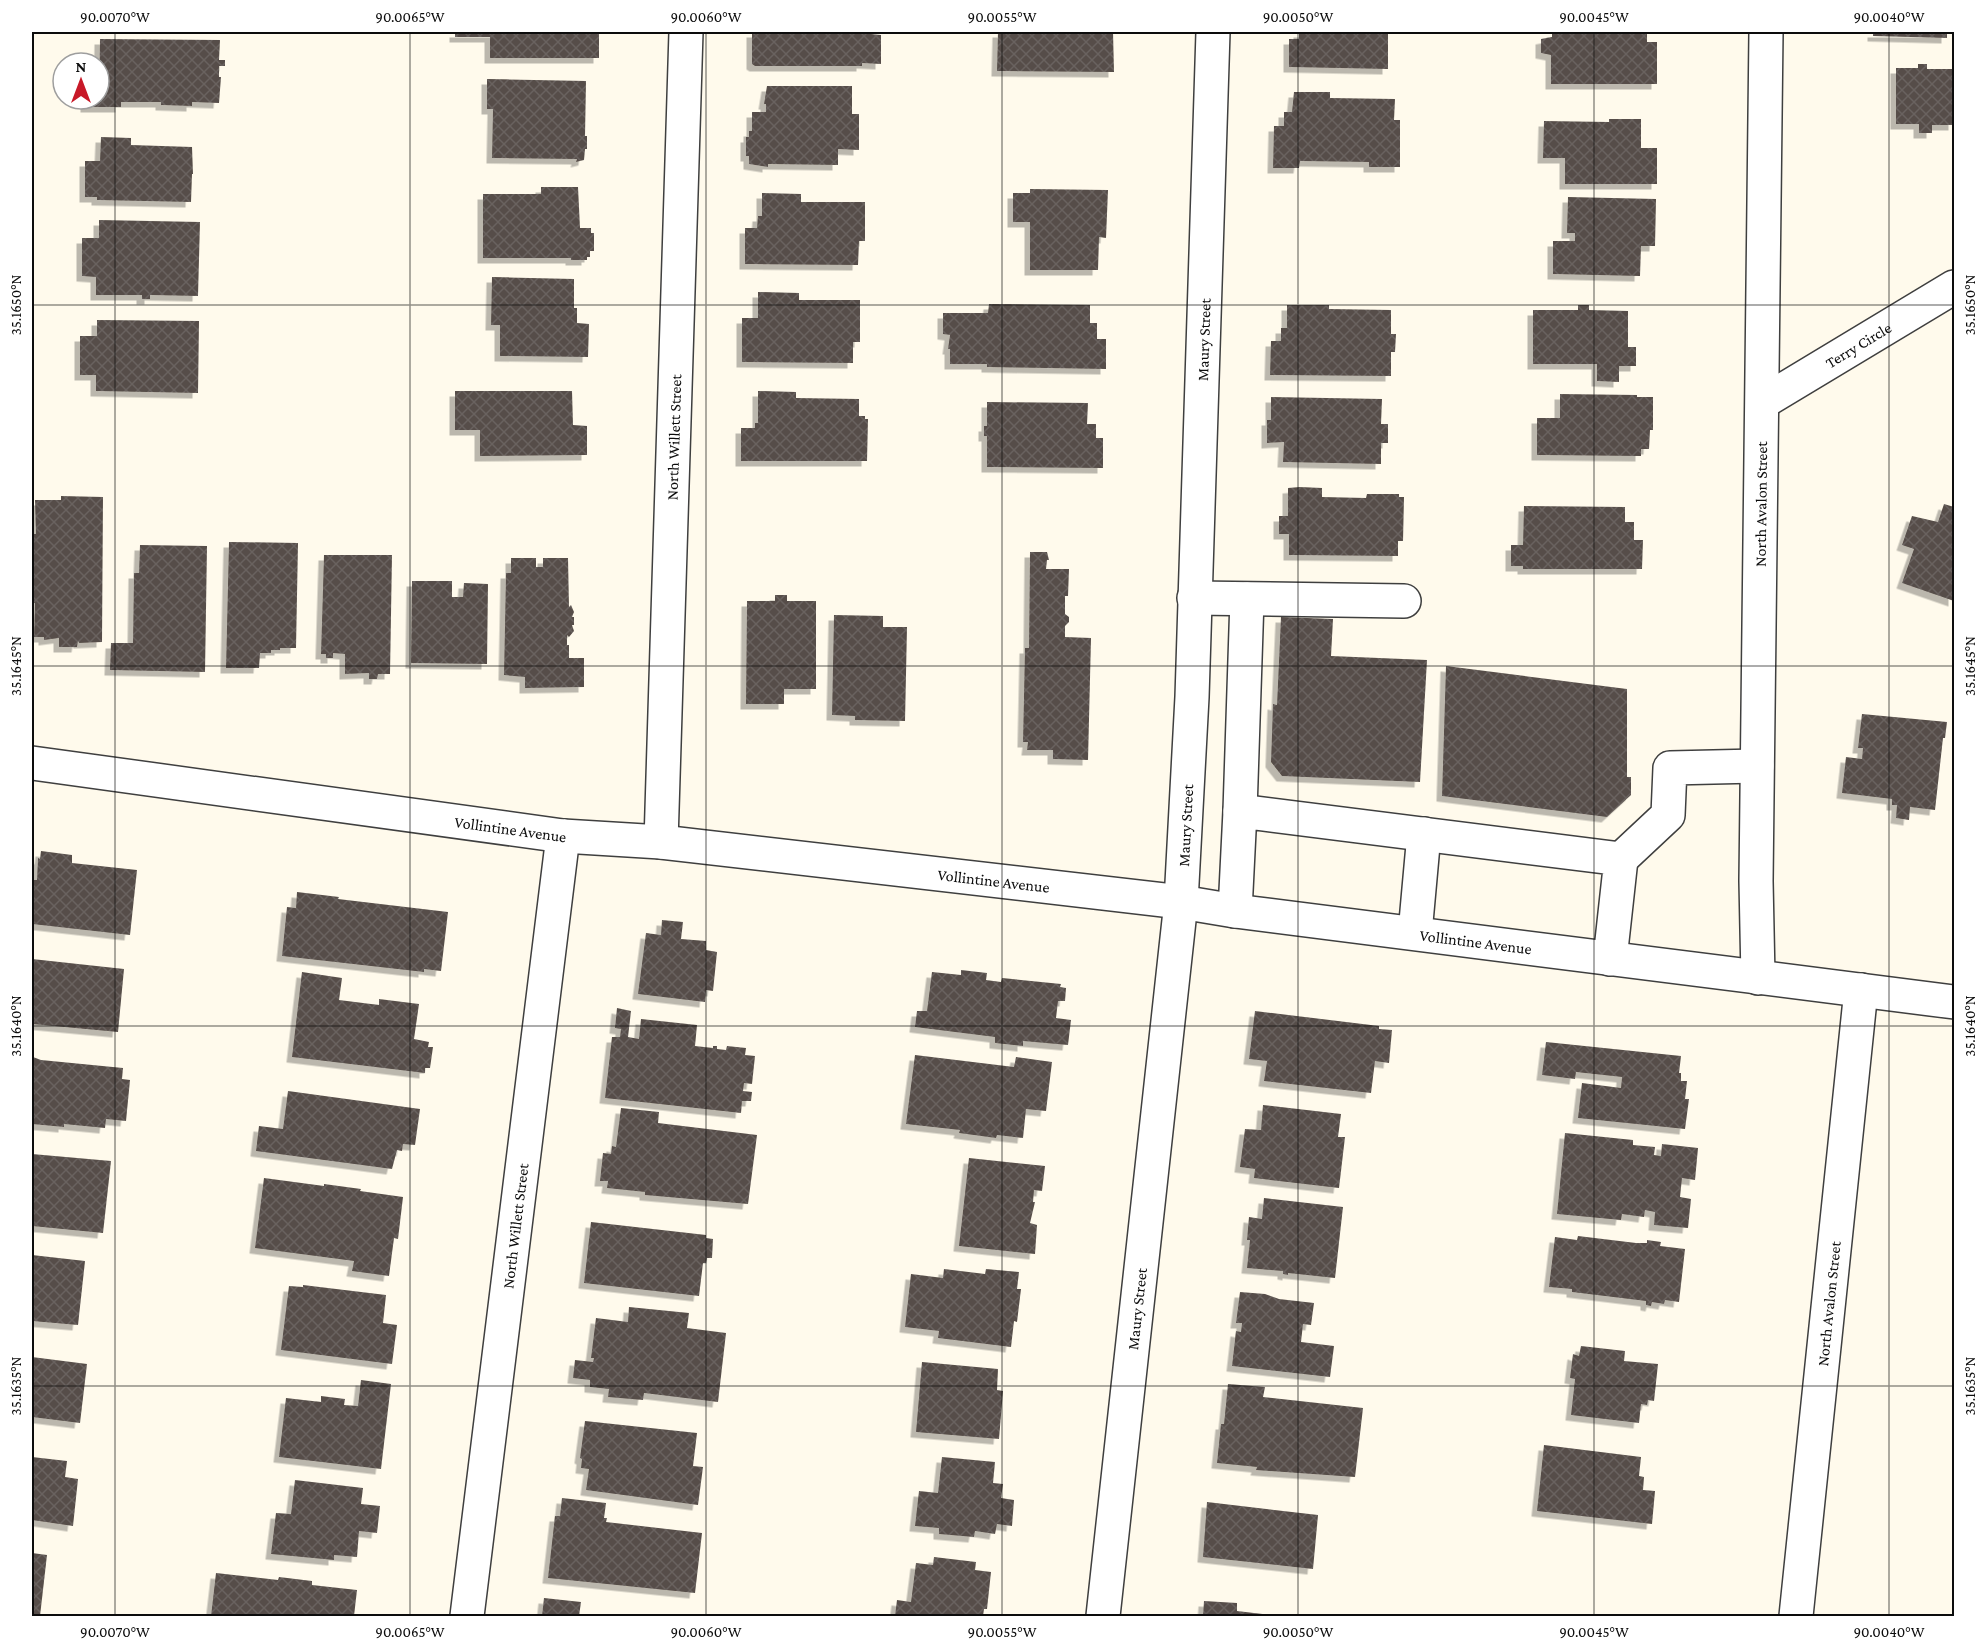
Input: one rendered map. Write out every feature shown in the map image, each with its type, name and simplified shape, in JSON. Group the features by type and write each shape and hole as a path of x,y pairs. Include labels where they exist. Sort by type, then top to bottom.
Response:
{"street":[{"name":"North Willett Street","path":"661,842 686,32"},
{"name":"Maury Street","path":"1103,1617 1181,902 1192,697 1213,32"},
{"name":"North Avalon Street","path":"1758,978 1756,881 1766,32"},
{"name":"Terry Circle","path":"1763,402 1954,287"},
{"path":"1194,598 1404,601"},
{"path":"1235,910 1245,700 1247,599"},
{"path":"1192,697 1245,700"},
{"name":"Vollintine Avenue","path":"32,763 563,836 661,842 1181,902 1954,1002"},
{"path":"1610,959 1621,859 1668,815 1670,768 1757,766"},
{"path":"1240,811 1621,859"},
{"path":"1415,933 1424,834"},
{"name":"North Willett Street","path":"468,1617 563,836"},
{"name":"North Avalon Street","path":"1796,1617 1861,990"}],"building":[{"path":"455,32 599,32 599,58 490,58 490,37 455,37"},
{"path":"752,32 871,32 871,34 881,35 881,64 755,66 752,64"},
{"path":"998,32 1113,32 1114,72 997,71"},
{"path":"1299,32 1388,32 1388,69 1289,67 1289,39 1299,39"},
{"path":"1552,32 1647,32 1647,42 1657,42 1657,84 1551,84 1551,55 1541,53 1541,39 1552,37"},
{"path":"1873,32 1947,32 1947,38 1873,36"},
{"path":"100,39 220,40 219,60 225,60 225,66 219,66 219,77 221,77 219,103 192,102 192,106 161,105 161,102 121,102 121,107 111,107 111,51 100,51"},
{"path":"1918,64 1927,64 1927,69 1954,69 1954,125 1932,125 1932,133 1919,133 1919,124 1896,124 1896,68 1918,68"},
{"path":"487,79 586,81 585,136 587,136 587,149 585,149 584,160 576,162 577,159 492,158 493,109 487,109"},
{"path":"767,86 852,86 852,114 859,114 859,150 838,149 838,165 768,164 768,167 749,164 749,156 746,156 746,137 749,137 749,131 752,131 752,112 766,112 766,104 764,104"},
{"path":"1294,92 1330,92 1330,98 1395,99 1394,120 1400,120 1400,167 1369,167 1369,162 1300,161 1299,168 1273,168 1274,126 1284,126 1284,112 1292,112"},
{"path":"1609,119 1641,119 1641,148 1657,148 1657,184 1565,184 1565,158 1543,158 1544,121 1609,122"},
{"path":"101,137 131,138 131,145 192,147 191,202 97,200 97,197 85,197 85,161 100,161"},
{"path":"541,187 578,187 580,228 591,228 591,233 594,233 594,251 590,251 590,257 587,257 587,260 483,258 483,194 541,194"},
{"path":"1030,189 1108,190 1106,238 1099,237 1098,270 1030,270 1030,222 1013,222 1013,193 1030,193"},
{"path":"762,193 801,194 801,202 865,202 865,241 859,241 858,265 745,264 745,228 757,228 758,216 762,216"},
{"path":"1568,197 1656,199 1655,246 1641,246 1640,276 1553,274 1553,241 1575,241 1575,233 1567,233"},
{"path":"99,220 200,222 198,296 150,295 150,299 142,299 142,295 96,295 96,277 82,276 82,238 99,238"},
{"path":"492,277 574,279 574,308 577,308 577,323 589,324 588,357 500,356 500,325 491,325"},
{"path":"758,292 799,293 799,300 860,300 860,342 853,342 853,363 742,362 742,318 758,318"},
{"path":"989,304 1090,305 1090,323 1097,323 1097,339 1106,339 1106,369 987,367 987,364 950,364 950,349 948,349 950,335 943,334 943,313 988,313"},
{"path":"1287,305 1329,305 1329,309 1391,310 1391,334 1396,334 1395,352 1391,352 1391,376 1270,375 1271,341 1281,341 1281,328 1287,328"},
{"path":"1578,305 1589,305 1589,310 1628,311 1628,347 1636,347 1636,366 1619,366 1619,382 1597,381 1597,364 1533,364 1533,310 1578,310"},
{"path":"97,320 199,321 198,393 96,391 96,375 80,375 80,336 97,336"},
{"path":"455,391 572,391 573,425 587,426 587,455 480,456 480,430 455,430"},
{"path":"758,391 796,392 796,398 859,399 859,416 865,416 865,419 868,419 867,461 741,461 741,428 755,428 755,423 758,423"},
{"path":"1560,394 1653,397 1653,430 1650,430 1649,449 1641,449 1641,456 1537,455 1537,418 1560,418"},
{"path":"1271,397 1382,399 1381,424 1388,424 1388,443 1381,443 1381,464 1283,462 1284,442 1267,443 1267,420 1271,420"},
{"path":"987,402 1088,403 1087,424 1096,424 1096,438 1103,438 1103,468 987,467 987,436 984,436 984,426 987,426"},
{"path":"1288,488 1322,488 1322,497 1366,498 1367,494 1399,494 1399,497 1404,497 1403,541 1398,541 1398,556 1289,555 1289,534 1279,534 1279,516 1288,516"},
{"path":"61,496 103,497 102,642 79,643 78,641 77,647 59,647 59,638 44,640 44,637 34,637 35,603 32,603 33,534 36,534 35,500 61,500"},
{"path":"1944,504 1954,507 1954,601 1902,583 1914,549 1902,545 1912,516 1938,522"},
{"path":"1524,506 1625,507 1625,522 1634,522 1634,540 1643,540 1642,569 1523,569 1523,566 1511,566 1511,545 1523,545"},
{"path":"229,542 298,543 296,648 280,648 280,650 271,650 271,653 260,653 259,668 226,668"},
{"path":"140,545 207,546 205,672 110,670 111,643 133,643 134,573 139,573"},
{"path":"1030,552 1047,552 1049,560 1047,560 1046,569 1069,569 1065,614 1069,617 1069,622 1065,626 1065,637 1091,638 1088,760 1053,759 1053,750 1027,750 1028,742 1023,742 1025,648 1029,648"},
{"path":"324,555 392,555 390,674 378,674 377,679 369,679 369,673 345,674 345,654 333,653 333,658 326,658 326,654 321,654"},
{"path":"511,558 536,558 536,567 543,567 543,558 568,558 569,607 571,605 574,612 572,617 574,617 574,625 572,625 574,631 569,637 567,635 567,645 569,645 569,658 584,658 584,687 525,688 525,677 504,675 506,573 511,573"},
{"path":"412,581 452,581 452,597 463,597 464,583 488,584 487,664 411,663"},
{"path":"775,595 787,595 787,601 816,601 816,689 784,689 784,704 746,704 747,601 775,601"},
{"path":"834,615 883,616 883,627 907,627 905,721 855,720 855,716 832,715"},
{"path":"1281,617 1333,619 1331,656 1427,660 1420,782 1282,776 1271,762 1273,704 1277,705"},
{"path":"1446,666 1627,689 1627,777 1631,777 1631,795 1607,817 1442,796"},
{"path":"1862,714 1947,722 1945,738 1943,738 1935,810 1910,807 1909,820 1896,818 1897,805 1892,805 1892,799 1842,793 1846,757 1862,759 1863,748 1858,748"},
{"path":"41,851 72,855 72,863 137,870 130,935 32,924 32,880 37,880 38,858 40,859"},
{"path":"297,892 448,912 441,971 424,969 424,972 282,956 287,907 296,908"},
{"path":"662,920 683,922 681,939 706,941 706,950 717,952 713,991 706,990 705,1002 638,994 646,933 661,935"},
{"path":"32,959 124,969 118,1032 32,1024"},
{"path":"961,970 987,973 986,980 1001,982 1002,978 1061,984 1060,987 1066,988 1065,1001 1058,1001 1056,1018 1071,1020 1068,1045 1023,1041 1023,1046 995,1043 995,1037 915,1027 917,1011 927,1011 932,972 961,975"},
{"path":"302,972 342,978 339,1000 379,1005 379,999 419,1004 414,1039 429,1042 428,1047 433,1047 430,1068 425,1068 425,1073 292,1057"},
{"path":"617,1008 631,1011 628,1037 639,1039 641,1019 697,1025 695,1046 713,1048 717,1046 717,1049 726,1050 727,1046 746,1048 745,1055 755,1056 752,1084 744,1083 743,1091 752,1092 751,1101 742,1101 741,1113 605,1098 612,1037 620,1037 621,1029 615,1028"},
{"path":"1255,1011 1379,1026 1379,1029 1392,1030 1389,1063 1375,1061 1371,1093 1264,1081 1267,1061 1249,1059"},
{"path":"1546,1042 1681,1056 1679,1073 1681,1073 1681,1081 1687,1081 1685,1099 1689,1099 1685,1129 1578,1118 1582,1083 1621,1088 1622,1077 1576,1072 1575,1079 1542,1075"},
{"path":"915,1055 1014,1067 1016,1057 1052,1062 1046,1111 1026,1109 1023,1138 997,1135 996,1138 959,1133 960,1130 906,1124"},
{"path":"33,1057 41,1060 123,1068 122,1079 130,1080 126,1121 106,1119 105,1128 32,1124"},
{"path":"288,1091 420,1109 415,1145 403,1144 402,1151 397,1150 392,1169 256,1151 259,1126 283,1129"},
{"path":"1263,1105 1341,1114 1338,1137 1345,1137 1339,1188 1254,1178 1255,1169 1240,1167 1245,1129 1261,1130"},
{"path":"621,1108 659,1112 658,1123 757,1135 748,1204 645,1195 645,1192 607,1188 608,1181 600,1181 603,1153 611,1154 612,1146 616,1147"},
{"path":"1565,1133 1633,1140 1633,1145 1655,1147 1654,1155 1661,1156 1662,1144 1698,1148 1695,1180 1682,1178 1680,1197 1691,1199 1688,1228 1654,1225 1655,1212 1645,1210 1644,1217 1622,1214 1621,1220 1557,1214"},
{"path":"32,1154 111,1161 103,1233 32,1226"},
{"path":"969,1158 1045,1166 1042,1191 1034,1190 1033,1202 1035,1202 1030,1223 1037,1225 1035,1254 959,1246"},
{"path":"264,1178 361,1189 360,1191 403,1197 398,1239 394,1238 389,1276 352,1271 354,1261 255,1248"},
{"path":"1264,1198 1343,1207 1335,1278 1288,1273 1288,1275 1283,1274 1283,1271 1247,1268 1250,1240 1247,1240 1249,1217 1262,1219"},
{"path":"591,1222 706,1235 706,1238 713,1239 712,1258 707,1258 706,1263 703,1263 699,1296 584,1283"},
{"path":"1578,1236 1636,1243 1647,1243 1647,1240 1661,1242 1660,1246 1685,1249 1679,1302 1665,1300 1664,1304 1652,1302 1651,1306 1646,1305 1646,1301 1549,1287 1555,1237 1577,1240"},
{"path":"32,1255 85,1261 78,1325 32,1321"},
{"path":"944,1269 985,1274 986,1269 1019,1272 1017,1289 1021,1289 1011,1347 938,1338 939,1331 905,1327 911,1274 943,1278"},
{"path":"303,1285 386,1295 383,1323 397,1325 392,1364 281,1350 289,1286 303,1287"},
{"path":"1240,1292 1314,1303 1311,1325 1303,1324 1301,1342 1334,1346 1330,1377 1232,1366 1236,1331 1241,1332 1242,1323 1236,1323"},
{"path":"629,1307 689,1313 687,1328 726,1333 718,1402 644,1393 643,1400 608,1397 609,1389 590,1387 590,1380 573,1378 575,1360 593,1362 594,1358 591,1358 596,1318 628,1322"},
{"path":"1581,1346 1625,1351 1624,1361 1658,1364 1654,1401 1648,1400 1647,1405 1641,1404 1639,1423 1571,1415 1575,1379 1570,1378 1573,1354 1579,1356"},
{"path":"32,1357 87,1364 80,1423 32,1417"},
{"path":"922,1362 998,1369 997,1390 1003,1391 999,1439 916,1432"},
{"path":"361,1380 391,1384 381,1469 279,1457 286,1398 321,1402 321,1396 345,1399 344,1405 358,1406"},
{"path":"1228,1384 1265,1387 1263,1397 1363,1408 1355,1477 1256,1470 1257,1467 1217,1463"},
{"path":"585,1421 697,1433 693,1466 703,1467 698,1505 586,1490 589,1469 581,1468 582,1459 580,1458"},
{"path":"1544,1445 1641,1457 1639,1476 1644,1477 1643,1490 1655,1491 1652,1524 1537,1511"},
{"path":"32,1457 67,1461 65,1477 78,1479 73,1526 32,1520"},
{"path":"942,1457 995,1462 993,1483 1003,1484 1001,1498 1014,1500 1012,1526 997,1524 995,1534 975,1531 974,1537 939,1534 939,1528 915,1526 919,1491 938,1493"},
{"path":"295,1480 363,1488 361,1504 380,1506 377,1533 359,1531 357,1557 334,1555 334,1560 271,1554 276,1513 291,1514"},
{"path":"562,1498 606,1503 604,1518 607,1518 606,1522 702,1533 695,1593 548,1578 555,1516 560,1516"},
{"path":"1207,1502 1318,1515 1313,1569 1203,1557"},
{"path":"32,1553 47,1555 40,1616 32,1616"},
{"path":"934,1557 976,1562 975,1570 991,1572 987,1609 984,1609 983,1616 895,1616 897,1600 911,1602 916,1563 933,1565"},
{"path":"216,1573 278,1580 279,1577 312,1581 312,1585 357,1590 354,1616 211,1616"},
{"path":"544,1598 581,1602 579,1616 542,1616"},
{"path":"1204,1601 1237,1603 1237,1611 1271,1616 1203,1616"}]}
